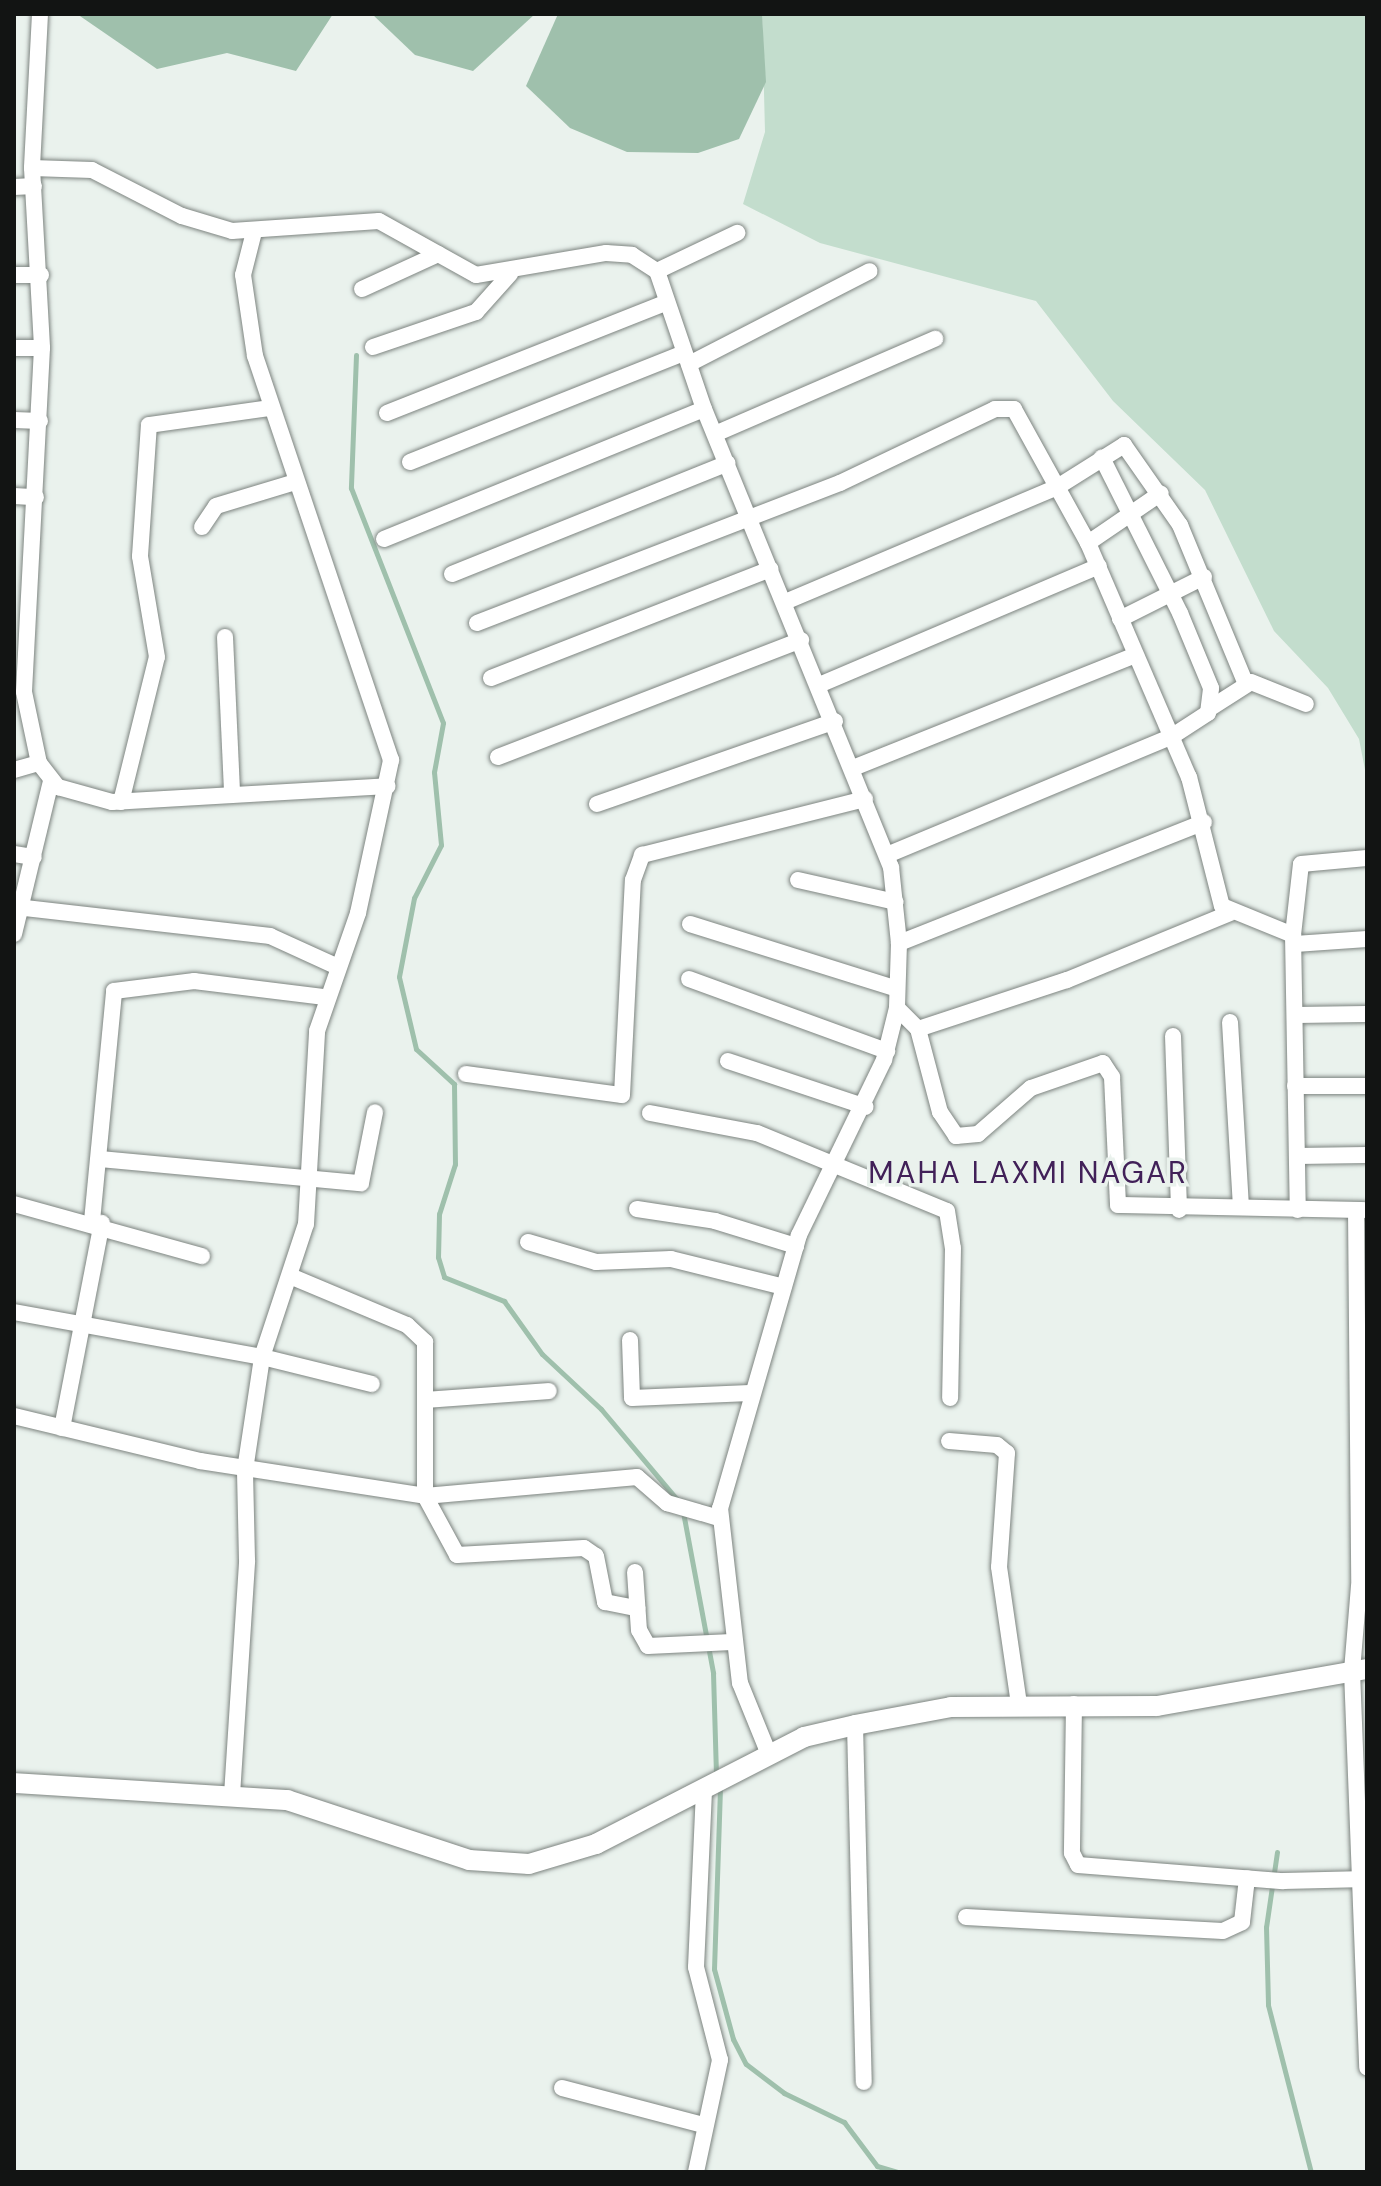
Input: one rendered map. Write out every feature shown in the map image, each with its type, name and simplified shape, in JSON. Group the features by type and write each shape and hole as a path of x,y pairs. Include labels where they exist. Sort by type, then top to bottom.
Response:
{"street":[{"path":"40,14 32,168 41,275 42,348 24,692 39,763 51,781 77,796 121,802 388,786"},
{"path":"32,168 92,170 197,222 254,232 379,221 476,275 510,274 606,253 632,255 657,271 704,409 835,721 887,855 896,902 899,943 897,1008 887,1051 839,1166 796,1246 750,1393 719,1518 716,1643 740,1683 768,1752"},
{"path":"14,187 34,186"},
{"path":"232,1795 247,1560 245,1470 262,1357 290,1276 311,1182 315,1055 325,997 338,967 388,786 387,745 292,483 270,408 244,297 254,232"},
{"path":"657,271 737,233"},
{"path":"362,289 438,254"},
{"path":"410,462 686,358 870,271"},
{"path":"373,347 476,312 510,274"},
{"path":"14,275 41,275"},
{"path":"387,413 667,302"},
{"path":"715,434 935,339"},
{"path":"14,348 42,348"},
{"path":"477,623 751,518 1003,407 1018,412 1099,566 1204,822 1216,891 1230,913 1294,940 1367,939"},
{"path":"121,802 157,657 140,556 149,425 270,408"},
{"path":"384,539 704,409"},
{"path":"14,420 40,421"},
{"path":"785,602 1059,486 1124,445 1161,493 1204,577 1245,682 1306,704"},
{"path":"1102,458 1134,513 1172,594 1212,707"},
{"path":"452,574 728,463"},
{"path":"202,527 216,506 292,483"},
{"path":"1088,543 1161,493"},
{"path":"14,496 36,497"},
{"path":"819,685 1099,566"},
{"path":"491,678 770,569"},
{"path":"1120,619 1204,577"},
{"path":"225,637 232,794"},
{"path":"498,757 801,640"},
{"path":"853,768 1135,655"},
{"path":"887,855 1171,737 1245,682"},
{"path":"597,804 835,721"},
{"path":"14,770 39,763"},
{"path":"14,934 25,908 51,781"},
{"path":"466,1074 622,1095 633,880 642,855 865,799"},
{"path":"899,943 1204,822"},
{"path":"14,854 34,857"},
{"path":"1298,1210 1294,940 1301,864 1367,858"},
{"path":"798,880 896,902"},
{"path":"25,908 270,936 338,967"},
{"path":"918,1029 1067,980 1230,913"},
{"path":"690,924 897,989"},
{"path":"689,979 887,1051"},
{"path":"62,1428 84,1325 97,1222 114,991 194,981 325,997"},
{"path":"897,1008 918,1029 940,1112 963,1138 1031,1088 1106,1065 1115,1201 1132,1209 1241,1207 1362,1210 1359,1586 1367,2068"},
{"path":"1296,1015 1367,1014"},
{"path":"1230,1022 1241,1207"},
{"path":"1173,1036 1179,1210"},
{"path":"728,1061 866,1107"},
{"path":"1295,1086 1367,1086"},
{"path":"100,1159 311,1182 365,1180 375,1112"},
{"path":"650,1113 735,1126 839,1166 951,1216 950,1398"},
{"path":"1297,1156 1367,1155"},
{"path":"14,1204 97,1222 202,1256"},
{"path":"637,1209 715,1221 796,1246"},
{"path":"528,1242 596,1262 671,1259 784,1287"},
{"path":"290,1276 414,1330 427,1349 425,1496 457,1555 584,1548 596,1556 605,1602 637,1608"},
{"path":"14,1312 262,1357 372,1384"},
{"path":"630,1340 632,1398 750,1393"},
{"path":"426,1400 549,1391"},
{"path":"14,1416 245,1470 425,1496 630,1476 681,1508 719,1518"},
{"path":"949,1441 997,1445 1007,1453 999,1567 1019,1704"},
{"path":"635,1572 637,1608 648,1646 716,1643"},
{"path":"14,1783 232,1795 337,1812 469,1860 529,1864 596,1844 768,1752 855,1725 1019,1704 1179,1703 1360,1670"},
{"path":"1074,1704 1075,1863 1283,1881 1363,1879"},
{"path":"855,1725 864,2082"},
{"path":"696,2172 703,2125 720,2060 696,1967 713,1783"},
{"path":"966,1917 1223,1931 1242,1922 1254,1879"},
{"path":"562,2088 703,2125"}],"shaded area":[{"path":"77,14 333,14 296,71 227,53 157,69"},
{"path":"372,14 535,14 473,71 415,55"},
{"path":"558,14 762,14 766,82 739,139 698,153 627,152 570,128 526,86"},
{"path":"762,14 1367,14 1367,780 1359,739 1328,688 1274,631 1205,490 1113,401 1036,301 820,243 743,204 765,132"}],"waterway":[{"path":"356,355 351,488 443,723 434,772 441,845 414,898 399,977 416,1049 454,1084 455,1164 439,1214 438,1257 444,1277 504,1301 542,1354 601,1409 680,1503"},
{"path":"683,1512 713,1673 716,1775"},
{"path":"720,1788 714,1969 733,2039 746,2064 784,2093 844,2122 877,2166 898,2172"},
{"path":"1277,1852 1266,1927 1268,2005 1311,2172"}],"district":[{"name":"MAHA LAXMI NAGAR","path":"1028,1173"}]}
